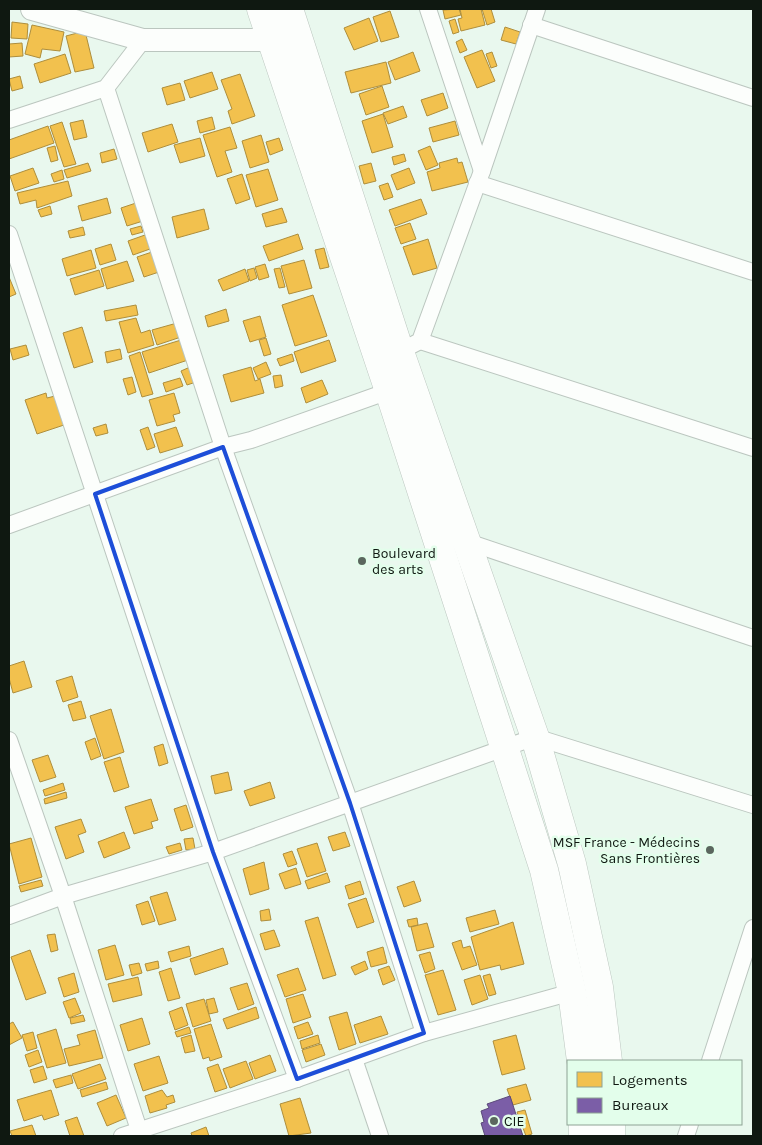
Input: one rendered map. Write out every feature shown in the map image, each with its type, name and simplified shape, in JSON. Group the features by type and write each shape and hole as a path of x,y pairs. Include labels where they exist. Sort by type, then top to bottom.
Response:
{"highway":[{"path":"261,9 284,37 400,352 535,737 572,864 599,987 608,1060"},
{"path":"284,37 288,9"},
{"path":"400,352 389,392 544,870 572,992 581,1060"}],"street":[{"path":"32,9 143,40 284,37"},
{"path":"428,9 480,177"},
{"path":"537,9 480,177 400,352 753,448"},
{"path":"531,25 753,98"},
{"path":"9,120 106,88 143,40"},
{"path":"106,88 223,447 350,803 424,1032"},
{"path":"480,177 753,272"},
{"path":"9,234 213,852 296,1080"},
{"path":"9,525 223,447 251,440 389,392"},
{"path":"465,541 753,638"},
{"path":"9,916 64,896 213,852 535,737 753,805"},
{"path":"9,740 64,896 139,1130"},
{"path":"710,1060 753,928"},
{"path":"122,1136 296,1080 424,1032 572,992"},
{"path":"354,1059 380,1136"}],"highlighted area":[{"path":"223,447 350,803 424,1033 297,1079 213,852 95,494"}],"building: Logements":[{"path":"459,9 461,15 445,19 443,10"},
{"path":"460,9 481,9 485,25 461,31 458,19 462,18"},
{"path":"482,9 491,9 495,22 487,25"},
{"path":"390,11 399,37 381,42 373,17"},
{"path":"369,18 378,41 354,50 344,28"},
{"path":"455,19 459,32 453,34 449,21"},
{"path":"12,22 28,24 27,39 11,38"},
{"path":"32,25 64,32 60,51 42,49 40,58 25,54"},
{"path":"505,27 520,32 516,44 501,40"},
{"path":"85,31 94,68 75,72 66,36"},
{"path":"462,39 467,50 460,53 456,42"},
{"path":"22,43 23,56 9,57 9,44"},
{"path":"482,50 495,81 477,88 464,57"},
{"path":"413,52 420,71 395,80 388,62"},
{"path":"492,52 497,66 491,68 486,54"},
{"path":"65,54 71,73 40,83 34,64"},
{"path":"386,62 391,83 351,93 345,72"},
{"path":"212,72 218,89 190,98 184,81"},
{"path":"240,74 255,116 232,124 228,111 232,109 221,80"},
{"path":"20,76 23,88 12,91 9,79"},
{"path":"180,83 185,100 167,105 162,88"},
{"path":"382,86 389,107 366,115 359,94"},
{"path":"443,93 448,108 427,116 421,100"},
{"path":"403,106 407,117 388,124 383,113"},
{"path":"383,114 393,147 372,153 362,121"},
{"path":"212,117 215,129 200,133 197,121"},
{"path":"83,120 87,137 74,140 70,123"},
{"path":"455,121 459,135 433,142 429,128"},
{"path":"62,122 76,164 64,167 50,126"},
{"path":"172,124 178,142 148,152 142,133"},
{"path":"48,126 54,143 9,159 9,140"},
{"path":"230,127 237,148 225,151 232,172 217,177 203,135"},
{"path":"261,135 269,162 250,168 242,141"},
{"path":"200,138 205,156 180,163 174,145"},
{"path":"279,138 283,150 270,155 266,142"},
{"path":"55,146 58,160 51,162 47,148"},
{"path":"430,146 438,165 426,170 418,151"},
{"path":"114,149 117,159 102,163 100,153"},
{"path":"404,154 406,161 394,165 392,157"},
{"path":"457,158 458,163 462,162 468,182 432,191 427,172 440,168 439,163"},
{"path":"88,163 91,171 67,178 64,170"},
{"path":"371,163 376,181 364,184 359,166"},
{"path":"33,168 39,183 15,191 10,176"},
{"path":"409,168 415,183 397,190 391,175"},
{"path":"268,169 278,200 256,207 246,175"},
{"path":"62,170 64,179 54,182 51,174"},
{"path":"242,174 250,199 236,204 227,179"},
{"path":"68,181 72,196 37,208 36,200 20,204 17,193"},
{"path":"388,183 393,197 384,200 379,186"},
{"path":"107,198 111,213 82,221 78,206"},
{"path":"421,199 427,214 395,226 389,210"},
{"path":"136,203 143,221 127,226 121,208"},
{"path":"50,206 52,214 41,217 38,210"},
{"path":"282,208 287,222 266,227 262,214"},
{"path":"204,209 209,229 177,238 172,217"},
{"path":"410,223 416,239 401,244 395,228"},
{"path":"141,226 143,232 132,235 130,229"},
{"path":"83,227 85,235 70,238 68,231"},
{"path":"298,234 303,249 269,261 263,246"},
{"path":"145,235 150,249 133,255 128,241"},
{"path":"428,239 437,268 413,275 403,247"},
{"path":"111,244 116,260 100,265 95,249"},
{"path":"324,248 329,267 320,269 315,250"},
{"path":"91,250 96,268 67,276 62,259"},
{"path":"152,252 159,272 144,277 137,257"},
{"path":"304,260 312,288 289,294 281,266"},
{"path":"127,261 134,281 107,289 101,269"},
{"path":"265,264 269,277 259,280 255,267"},
{"path":"254,268 257,278 250,281 247,270"},
{"path":"280,268 285,287 279,288 274,269"},
{"path":"245,269 249,281 223,291 218,280"},
{"path":"99,270 104,286 75,295 70,279"},
{"path":"9,277 16,294 9,297"},
{"path":"313,295 327,336 295,346 282,305"},
{"path":"136,305 138,315 106,321 104,311"},
{"path":"226,309 229,321 208,327 205,316"},
{"path":"260,316 266,337 250,342 243,321"},
{"path":"136,318 141,333 150,330 154,345 128,353 119,322"},
{"path":"177,323 181,337 157,345 152,330"},
{"path":"82,327 93,362 74,368 63,333"},
{"path":"266,338 271,354 264,356 259,340"},
{"path":"181,340 188,360 149,373 142,352"},
{"path":"329,340 336,361 301,373 294,352"},
{"path":"26,345 29,355 13,360 10,349"},
{"path":"120,349 122,359 107,363 105,352"},
{"path":"140,352 153,394 142,397 129,356"},
{"path":"292,354 294,361 280,366 277,359"},
{"path":"266,362 271,374 258,379 253,368"},
{"path":"190,367 196,382 187,385 181,371"},
{"path":"251,367 255,381 260,379 264,393 231,402 223,375"},
{"path":"281,375 283,386 275,388 273,376"},
{"path":"132,377 136,392 128,395 123,379"},
{"path":"180,378 183,386 166,392 163,383"},
{"path":"322,380 328,394 306,403 301,388"},
{"path":"46,393 47,398 55,396 64,425 37,434 25,400"},
{"path":"174,393 180,413 173,415 175,421 157,426 149,400"},
{"path":"106,424 108,433 96,436 93,428"},
{"path":"148,427 155,447 147,450 140,430"},
{"path":"176,427 183,446 160,453 154,434"},
{"path":"24,661 32,687 13,693 9,678 9,666"},
{"path":"72,676 78,697 63,702 56,681"},
{"path":"81,701 86,718 73,721 68,705"},
{"path":"111,709 124,752 104,759 90,716"},
{"path":"95,738 101,756 91,760 85,742"},
{"path":"163,744 168,763 159,766 154,747"},
{"path":"48,755 56,777 40,782 32,760"},
{"path":"120,757 129,787 114,792 104,762"},
{"path":"228,772 232,790 215,794 211,776"},
{"path":"270,782 275,798 250,806 244,791"},
{"path":"63,783 65,790 45,796 43,790"},
{"path":"66,792 67,798 45,804 44,799"},
{"path":"151,799 158,820 151,822 153,828 134,834 125,807"},
{"path":"186,805 193,827 181,831 174,809"},
{"path":"81,819 86,832 78,835 84,852 66,859 55,827"},
{"path":"124,832 130,848 104,858 98,842"},
{"path":"345,832 350,846 333,851 328,837"},
{"path":"31,838 42,877 19,884 9,844"},
{"path":"193,838 195,849 186,850 184,839"},
{"path":"180,843 182,850 169,854 166,847"},
{"path":"317,843 326,871 307,877 297,849"},
{"path":"292,851 297,864 288,867 283,854"},
{"path":"264,862 269,889 250,895 243,869"},
{"path":"296,868 301,884 285,889 279,874"},
{"path":"327,873 330,882 308,889 305,881"},
{"path":"41,880 43,886 21,892 19,886"},
{"path":"360,881 364,894 349,899 345,886"},
{"path":"414,881 421,901 404,907 397,887"},
{"path":"167,892 176,920 159,925 150,897"},
{"path":"366,898 374,922 357,928 348,904"},
{"path":"148,901 155,921 142,925 136,905"},
{"path":"269,909 271,920 261,921 260,911"},
{"path":"495,910 499,924 470,932 466,918"},
{"path":"318,917 336,975 323,979 305,921"},
{"path":"417,918 418,925 409,927 407,920"},
{"path":"513,922 524,964 501,970 500,965 480,970 471,937"},
{"path":"427,923 434,947 417,951 411,927"},
{"path":"274,930 280,946 265,950 260,934"},
{"path":"55,934 58,950 51,952 47,935"},
{"path":"461,940 463,948 470,946 477,965 462,970 452,943"},
{"path":"115,945 124,975 106,980 98,950"},
{"path":"189,946 191,956 171,962 168,952"},
{"path":"383,947 387,963 371,967 367,952"},
{"path":"223,948 228,964 195,975 190,959"},
{"path":"30,950 46,993 26,1000 11,957"},
{"path":"430,952 435,969 425,973 419,955"},
{"path":"158,961 159,968 147,971 145,964"},
{"path":"365,961 368,969 355,975 351,967"},
{"path":"139,963 142,973 132,976 129,965"},
{"path":"389,966 395,980 383,985 378,970"},
{"path":"171,968 180,998 168,1001 159,972"},
{"path":"298,968 306,990 285,997 277,975"},
{"path":"443,970 456,1010 438,1015 425,975"},
{"path":"74,973 79,992 64,997 58,978"},
{"path":"490,974 496,994 489,996 483,976"},
{"path":"480,975 488,999 472,1005 464,980"},
{"path":"138,977 142,995 113,1002 108,984"},
{"path":"247,983 254,1004 238,1010 230,988"},
{"path":"303,994 311,1017 293,1023 286,999"},
{"path":"75,998 81,1013 69,1018 63,1002"},
{"path":"214,998 218,1012 209,1014 206,1000"},
{"path":"204,999 211,1021 193,1027 186,1004"},
{"path":"182,1007 188,1025 175,1030 169,1012"},
{"path":"256,1007 259,1018 227,1029 223,1019"},
{"path":"347,1012 356,1044 339,1050 329,1017"},
{"path":"83,1015 85,1021 71,1024 70,1018"},
{"path":"381,1016 388,1034 360,1043 354,1025"},
{"path":"142,1018 150,1044 128,1051 120,1025"},
{"path":"13,1022 22,1038 9,1045 9,1024"},
{"path":"308,1022 313,1034 298,1039 294,1027"},
{"path":"211,1024 222,1057 210,1061 209,1057 203,1059 194,1029"},
{"path":"189,1027 191,1033 177,1037 175,1032"},
{"path":"56,1029 66,1063 47,1068 37,1035"},
{"path":"95,1030 103,1058 69,1066 64,1049 80,1045 77,1035"},
{"path":"33,1032 37,1048 27,1051 22,1035"},
{"path":"191,1035 195,1051 185,1053 181,1038"},
{"path":"318,1035 320,1043 302,1049 300,1041"},
{"path":"516,1035 525,1069 502,1075 493,1041"},
{"path":"321,1044 325,1055 306,1062 302,1050"},
{"path":"38,1050 42,1062 29,1067 25,1055"},
{"path":"270,1055 276,1071 255,1079 249,1063"},
{"path":"159,1056 168,1083 143,1091 134,1064"},
{"path":"246,1061 253,1079 230,1088 223,1069"},
{"path":"100,1064 106,1079 78,1089 72,1074"},
{"path":"218,1064 227,1088 215,1092 207,1068"},
{"path":"43,1066 47,1079 34,1083 30,1070"},
{"path":"71,1075 73,1083 56,1088 53,1080"},
{"path":"106,1082 108,1089 82,1097 80,1090"},
{"path":"526,1084 531,1100 513,1105 507,1089"},
{"path":"51,1090 59,1115 44,1120 42,1115 24,1121 17,1100"},
{"path":"162,1090 167,1097 173,1095 175,1102 166,1105 167,1108 150,1113 145,1096"},
{"path":"116,1095 126,1118 107,1126 97,1103"},
{"path":"300,1098 311,1133 289,1136 280,1104"},
{"path":"525,1110 532,1134 526,1136 517,1112"},
{"path":"77,1117 84,1136 70,1136 65,1121"},
{"path":"32,1125 36,1136 12,1136 10,1131"},
{"path":"206,1127 209,1136 192,1136 191,1133"}],"building: Bureaux":[{"path":"510,1096 523,1136 485,1136 481,1123 484,1122 481,1111 489,1108 487,1104"}],"place":[{"name":"Boulevard des arts","path":"362,561"},
{"name":"MSF France - Médecins Sans Frontières","path":"710,850"},
{"name":"CIE","path":"494,1121"}]}
